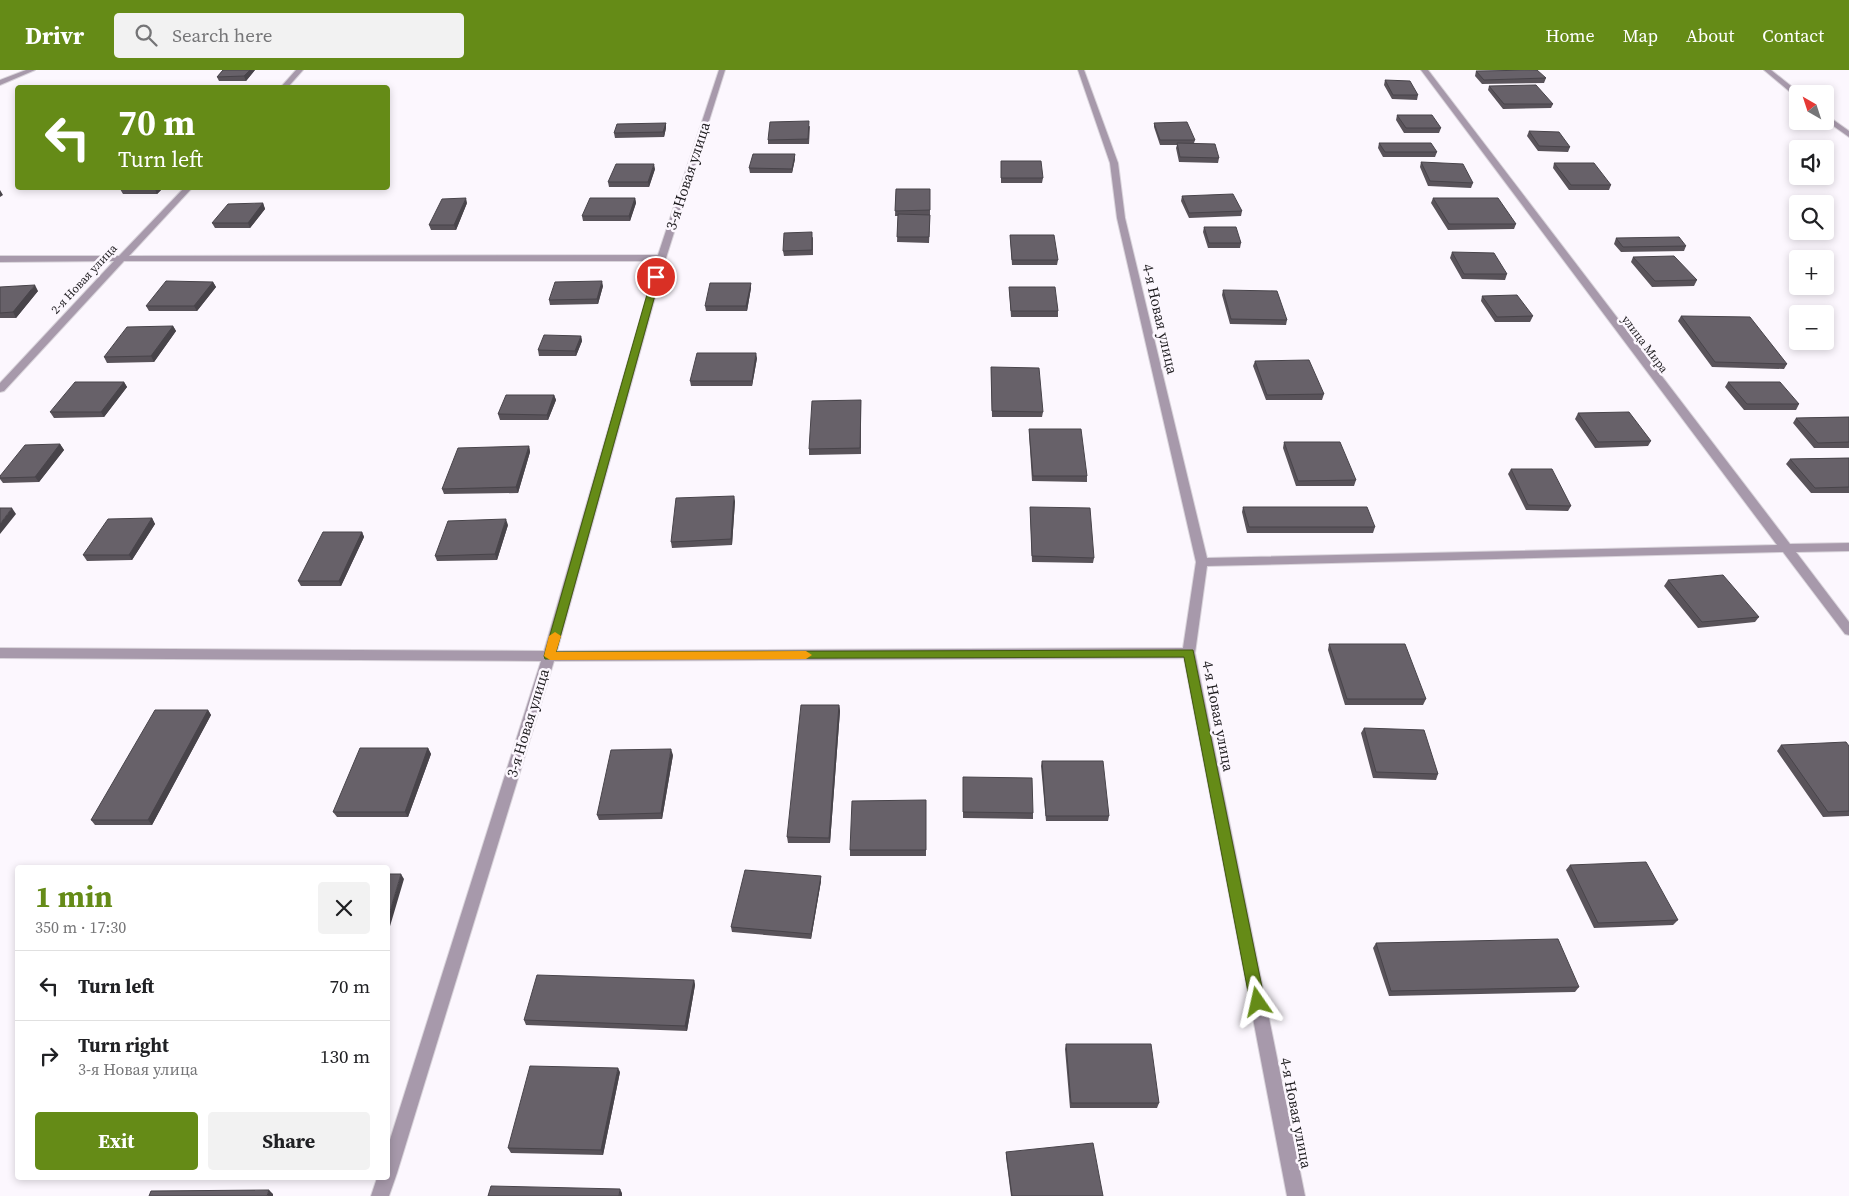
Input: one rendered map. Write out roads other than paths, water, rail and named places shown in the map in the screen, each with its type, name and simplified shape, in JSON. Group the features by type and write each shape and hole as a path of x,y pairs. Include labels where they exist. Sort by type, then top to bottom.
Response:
{"street":[{"path":"0,83 32,70"},
{"path":"286,85 300,70"},
{"name":"3-я Новая улица","path":"390,1167 550,656 662,258 722,70"},
{"name":"4-я Новая улица","path":"1081,70 1114,163 1121,218 1202,562 1189,653 1296,1196"},
{"name":"улица Мира","path":"1424,70 1849,631"},
{"path":"1766,70 1789,87"},
{"path":"1834,123 1849,135"},
{"name":"2-я Новая улица","path":"0,389 186,190"},
{"path":"0,259 662,258"},
{"path":"1202,562 1849,547"},
{"path":"0,653 550,656 1189,653"},
{"path":"380,1196 385,1180"}]}
